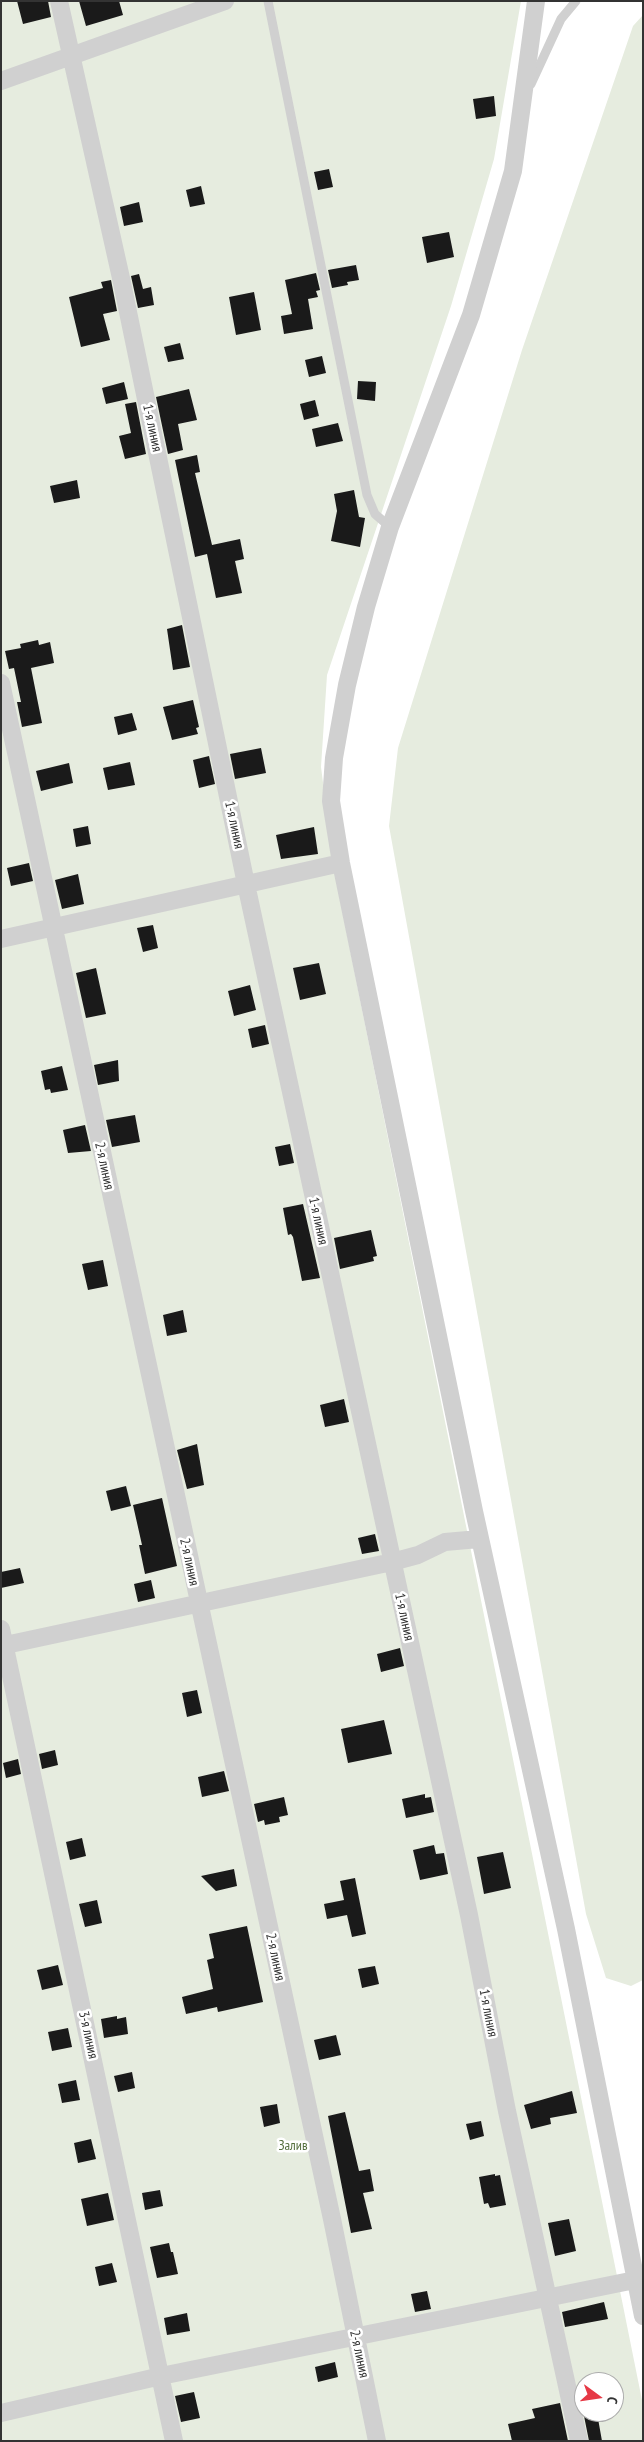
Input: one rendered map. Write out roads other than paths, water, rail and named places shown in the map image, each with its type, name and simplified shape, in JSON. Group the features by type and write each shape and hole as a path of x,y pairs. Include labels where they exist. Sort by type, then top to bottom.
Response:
{"street":[{"name":"1-я линия","path":"58,1 121,278 246,884 470,1915 509,2120 578,2441"},
{"path":"1,81 225,1"},
{"path":"536,1 513,171 471,315 390,527 366,607 351,667 334,758 331,801 342,864 479,1539 566,1929 643,2316"},
{"name":"2-я линия","path":"1,683 198,1605 332,2219 377,2441"},
{"path":"1,939 342,864"},
{"path":"2,1640 198,1605 392,1562 418,1555 445,1542 479,1539"},
{"name":"3-я линия","path":"2,1640 174,2441"},
{"path":"1,2413 161,2376 635,2280"}],"lane":[{"path":"268,1 367,495 375,514 390,527"},
{"path":"524,97 561,19 576,1"}],"park label":[{"name":"Залив","path":"293,2146"}]}
